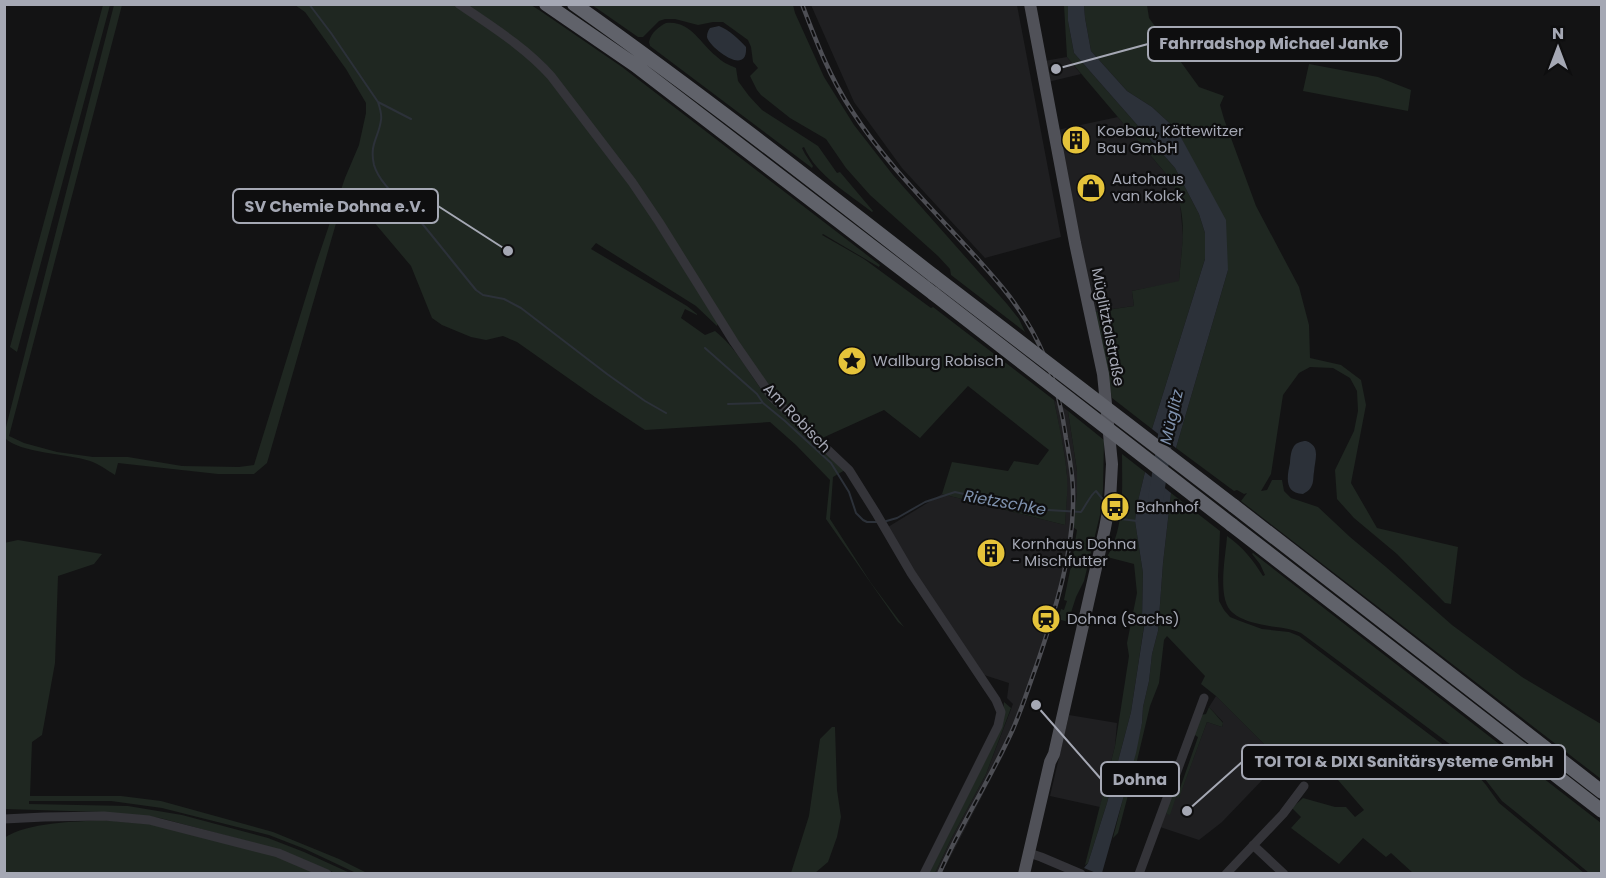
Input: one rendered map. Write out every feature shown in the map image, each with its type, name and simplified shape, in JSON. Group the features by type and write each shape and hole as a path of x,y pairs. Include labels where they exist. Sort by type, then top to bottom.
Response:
{"highway":[{"path":"546,4 634,65 934,294 1602,811"},
{"path":"574,4 738,124 1602,792"}],"main road":[{"name":"Müglitztalstraße","path":"1024,873 1067,699 1105,528 1110,501 1112,464 1104,374 1075,243 1030,4"}],"street":[{"name":"Am Robisch","path":"459,4 538,61 551,76 632,182 734,342 772,397 849,470 911,573 996,700 1001,712 993,739 924,873"},
{"path":"1139,873 1204,698"},
{"path":"1226,873 1283,814 1304,786"},
{"path":"4,819 104,816 149,820 278,853 327,873"},
{"path":"1253,845 1284,873"},
{"path":"1029,854 1081,873"}],"shaded area":[{"path":"103,5 110,5 17,352 10,347"},
{"path":"114,5 122,5 9,436 24,443 57,452 93,457 128,457 182,466 254,465 316,264 345,178 359,145 366,113 366,103 346,69 305,12 295,5 454,5 536,63 630,184 718,323 717,326 696,306 596,243 591,249 697,314 685,309 681,318 705,335 715,331 724,339 770,400 845,470 833,477 830,519 871,583 904,627 898,622 826,519 830,480 770,422 645,430 517,342 503,336 486,340 471,337 442,325 432,318 411,266 351,195 341,206 267,463 254,474 218,474 118,463 115,475 90,461 21,447 5,438"},
{"path":"463,5 531,5 539,10 622,67 880,265 879,267 822,235 864,259 931,308 933,307 1054,400 1067,476 1065,525 942,494 952,462 1008,471 1014,461 1038,465 1049,450 968,386 920,438 884,410 820,439 775,395 552,72"},
{"path":"592,5 793,5 824,77 854,125 893,175 1007,304 1019,319 1025,332 951,275 950,269 938,256 870,195 846,168 826,139 790,118 761,95 750,76 758,68 753,62 748,40 723,22 698,25 675,19 659,21 643,37 638,37"},
{"path":"811,5 1017,5 1061,237 985,258 902,168 854,102"},
{"path":"1064,5 1068,5 1068,21 1074,53 1175,168 1199,214 1205,233 1205,259 1152,429 1112,398 1093,312 1134,306 1132,291 1179,281 1183,239 1182,214 1174,188 1167,175 1067,57"},
{"path":"1084,5 1147,5 1149,18 1199,87 1224,96 1220,105 1224,119 1256,206 1299,287 1309,325 1310,358 1341,365 1361,380 1366,405 1351,483 1377,528 1458,547 1451,604 1445,603 1397,554 1354,518 1337,499 1335,470 1354,431 1358,411 1357,391 1350,378 1333,368 1310,367 1299,373 1283,395 1271,474 1261,491 1267,490 1272,480 1282,480 1284,491 1291,498 1318,507 1452,625 1522,677 1601,724 1601,779 1241,501 1247,493 1234,491 1176,448 1228,270 1192,159 1177,130 1152,107 1127,91 1091,51"},
{"path":"666,23 682,25 718,58 736,68 738,81 762,110 818,146 837,173 840,172 873,211 843,191 825,175 804,147 802,148 812,168 650,46 649,42 653,33"},
{"path":"1067,57 1081,74 1048,82 1044,61"},
{"path":"1309,64 1378,77 1411,90 1408,111 1303,91"},
{"path":"1118,117 1167,175 1175,188 1180,202 1183,237 1179,282 1132,291 1134,306 1093,312 1057,130"},
{"path":"1054,400 1068,411 1077,471 1077,493 1068,560 1060,598 1026,702 1004,754 942,873 935,873 986,774 1013,704 1007,698 1009,683 984,675 914,573 888,527 942,494 1065,525 1067,476"},
{"path":"1068,411 1104,440 1100,515 1084,581 1068,622 1058,619 1067,601 1064,600 1077,530 1073,527 1077,471"},
{"path":"1122,454 1145,472 1135,521 1143,573 1142,618 1144,626 1131,712 1107,803 1088,863 1085,865 1115,746 1129,656 1127,643 1137,593 1134,564 1107,557 1120,520"},
{"path":"1171,493 1220,531 1219,601 1230,617 1262,629 1289,632 1299,636 1466,762 1499,803 1584,873 1413,873 1391,853 1386,857 1363,838 1339,864 1291,828 1301,817 1292,808 1303,798 1335,807 1346,807 1355,817 1364,810 1325,765 1306,749 1287,750 1278,758 1201,684 1205,676 1167,636 1164,640 1159,683 1150,706 1118,833 1113,838 1142,723 1152,654 1158,631"},
{"path":"1227,536 1247,554 1263,576 1265,575 1253,553 1601,823 1601,873 1589,873 1502,801 1463,754 1301,633 1252,622 1233,613 1228,607 1223,588"},
{"path":"18,540 102,554 94,564 58,576 55,663 42,735 32,742 30,796 121,796 161,801 273,832 367,873 356,873 269,835 162,808 111,801 29,801 29,804 128,806 182,815 268,838 350,873 335,873 280,850 160,818 101,812 5,809 4,543"},
{"path":"1216,696 1278,758 1267,775 1222,822 1199,840 1160,827 1165,810 1176,796 1179,797 1207,722 1222,727 1223,722 1209,707"},
{"path":"1004,702 1011,708 986,774 935,873 928,874 1003,713"},
{"path":"1209,707 1223,723 1222,727 1207,722 1179,798 1176,797 1170,815 1167,814 1165,810 1173,789 1179,791 1198,737 1193,734 1201,715 1206,714"},
{"path":"1069,715 1117,723 1115,746 1100,807 1050,796"},
{"path":"832,727 835,727 837,790 841,817 837,837 828,862 815,873 791,873 809,816 820,739"},
{"path":"103,820 150,824 276,856 317,873 5,873 4,838 38,826"}],"water":[{"path":"1068,5 1084,5 1091,51 1127,91 1152,107 1177,130 1226,220 1228,270 1176,448 1152,429 1205,259 1205,233 1199,214 1175,168 1074,53 1068,21"},
{"path":"719,26 734,35 746,47 745,56 741,60 728,57 709,42 707,33 709,29"},
{"path":"1306,441 1314,446 1316,458 1312,485 1303,494 1293,491 1288,479 1292,449 1300,442"},
{"path":"1145,472 1171,493 1158,631 1152,654 1136,753 1102,873 1096,873 1084,868 1088,863 1107,803 1131,712 1144,627 1142,618 1143,573 1135,521"}],"waterway":[{"name":"Rietzschke","path":"309,4 378,102 411,119"},
{"path":"378,102 381,120 373,146 377,173 420,221 476,290 483,295 504,299 521,308 607,374 666,413"},
{"name":"Rietzschke","path":"705,348 831,463 849,492 856,513 867,522 877,522"},
{"path":"728,404 761,403"},
{"name":"Müglitz","path":"1155,503 1168,420"},
{"name":"Rietzschke","path":"883,522 897,518 925,502 955,492 1031,509 1081,512 1096,491 1105,502"},
{"name":"Rietzschke","path":"1113,510 1121,519 1137,521"}],"railway":[{"path":"802,4 837,86 868,135 905,180 1002,287 1027,322 1045,358 1058,396 1071,465 1073,492 1071,535 1057,601 1044,644 1013,729 939,874"}],"place":[{"name":"Fahrradshop Michael Janke","path":"1056,69"},
{"name":"Koebau, Köttewitzer Bau GmbH","path":"1076,140"},
{"name":"Autohaus van Kolck","path":"1091,188"},
{"name":"SV Chemie Dohna e.V.","path":"508,251"},
{"name":"Wallburg Robisch","path":"852,361"},
{"name":"Bahnhof","path":"1115,507"},
{"name":"Kornhaus Dohna - Mischfutter","path":"991,553"},
{"name":"Dohna (Sachs)","path":"1046,619"},
{"name":"Dohna","path":"1036,705"},
{"name":"TOI TOI & DIXI Sanitärsysteme GmbH","path":"1187,811"}]}
